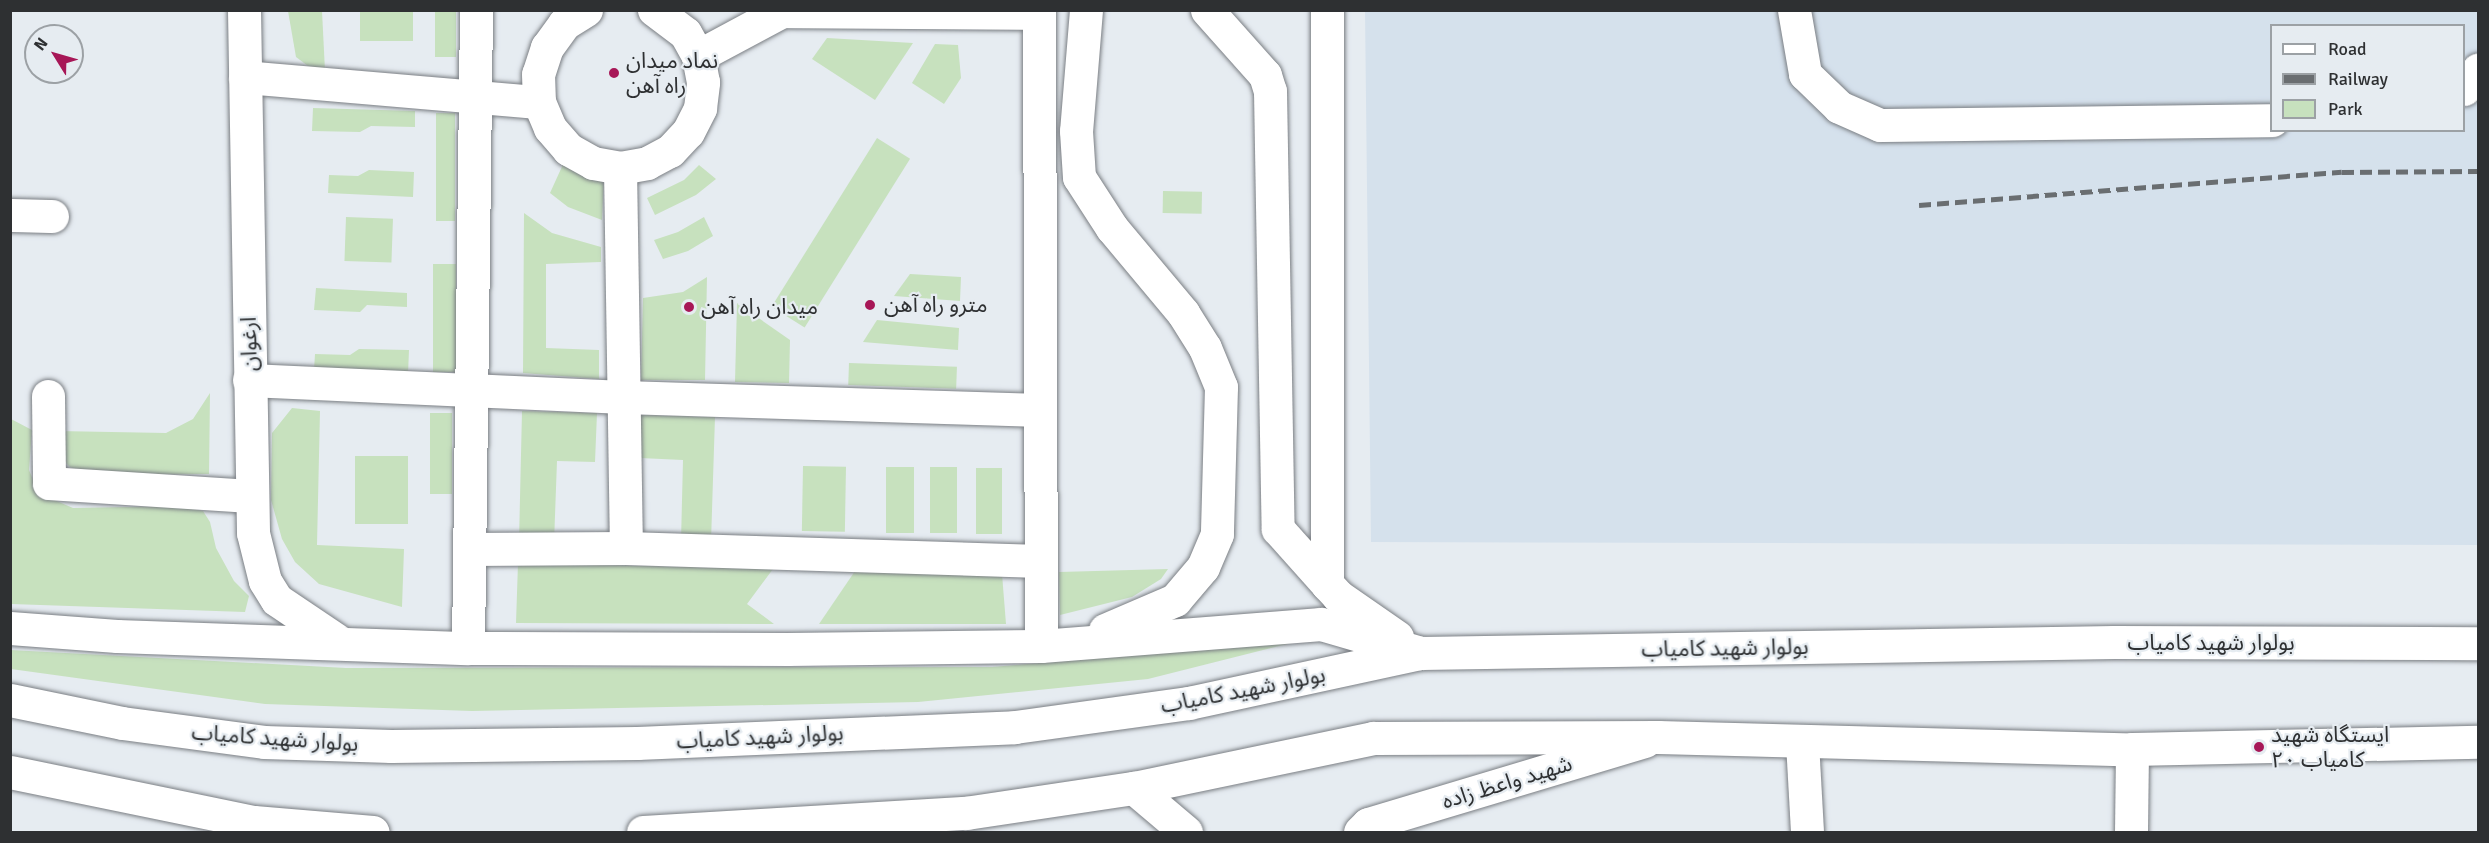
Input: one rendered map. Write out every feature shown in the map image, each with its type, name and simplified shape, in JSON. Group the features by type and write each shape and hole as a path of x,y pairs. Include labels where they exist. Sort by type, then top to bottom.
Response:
{"street":[{"name":"ارغوان","path":"243,10 250,496 253,532 265,581 277,600 337,640"},
{"path":"468,648 476,10"},
{"path":"586,10 564,24 547,47 538,74 539,102 550,129 568,149 593,163 620,168 647,164 670,151 688,132 700,108 703,82 698,56 685,33 654,10"},
{"path":"1078,642 1175,600 1203,567 1217,534 1221,387 1205,348 1183,313 1112,228 1079,177 1076,131 1086,10"},
{"path":"1207,10 1265,75 1270,91 1278,529 1338,596 1421,653"},
{"path":"1327,10 1327,584"},
{"path":"1794,10 1805,74 1839,108 1880,125 2270,120"},
{"path":"698,56 782,11 1039,12 1041,646"},
{"path":"2465,86 2478,70"},
{"path":"245,77 539,102"},
{"path":"620,168 626,548"},
{"path":"10,215 52,216"},
{"path":"249,380 624,397 1040,410"},
{"path":"48,396 49,483 250,496"},
{"path":"469,549 626,548 1040,561"},
{"path":"10,628 117,636 337,640 468,648 1041,646 1321,624 1421,653"},
{"name":"بولوار شهید کامیاب","path":"10,700 122,723 264,742 391,746 637,743 1015,727 1189,703 1421,653 2114,642 2478,643"},
{"path":"643,832 767,830 966,813 1134,788 1373,738 1658,737 2132,749 2478,742"},
{"name":"شهید واعظ زاده","path":"1360,832 1368,824 1658,737"},
{"path":"1802,742 1807,832"},
{"path":"2131,832 2132,749"},
{"path":"10,772 260,827 373,832"},
{"path":"1134,788 1186,832"},
{"path":"984,832 1029,804"}],"shaded area":[{"path":"1365,11 2478,11 2478,545 1371,542"}],"green space":[{"path":"288,11 322,11 325,71 308,66 296,57"},
{"path":"360,11 413,11 413,41 360,41"},
{"path":"435,11 456,11 456,57 435,57"},
{"path":"827,38 913,43 875,100 812,59"},
{"path":"935,44 958,45 961,78 944,104 912,83"},
{"path":"313,108 415,111 415,127 371,126 360,132 312,131"},
{"path":"436,113 455,113 455,221 436,221"},
{"path":"877,138 910,159 805,327 772,307"},
{"path":"565,160 604,177 602,220 568,207 550,193"},
{"path":"699,165 716,179 696,195 655,215 647,198 684,180"},
{"path":"369,170 414,172 413,197 328,193 329,175 358,176"},
{"path":"1163,191 1202,192 1202,214 1163,213"},
{"path":"524,213 552,233 601,247 601,262 546,264 546,348 599,350 599,379 523,373"},
{"path":"346,217 393,219 391,263 344,261"},
{"path":"704,217 713,236 688,251 663,259 654,240 678,232"},
{"path":"433,264 456,264 456,372 433,372"},
{"path":"910,274 961,277 960,301 894,296"},
{"path":"707,277 705,380 641,380 643,298 683,292"},
{"path":"316,288 407,293 407,307 367,305 360,312 314,310"},
{"path":"737,303 790,340 789,383 735,382"},
{"path":"877,320 959,328 958,350 863,342"},
{"path":"359,349 409,350 408,374 314,370 315,354 350,355"},
{"path":"849,363 957,367 956,389 848,385"},
{"path":"210,393 209,474 89,475 70,467 57,454 57,431 166,433 193,419"},
{"path":"292,408 320,411 317,545 404,549 402,607 319,584 295,562 282,539 271,500 272,433"},
{"path":"522,411 597,413 595,462 557,461 554,543 519,542"},
{"path":"430,413 452,413 452,494 430,494"},
{"path":"641,415 715,417 711,542 681,541 683,460 640,458"},
{"path":"11,419 32,430 29,470 36,487 52,499 73,508 179,506 203,511 210,522 216,548 234,581 249,596 245,612 11,604"},
{"path":"355,456 408,456 408,524 355,524"},
{"path":"803,466 846,467 845,532 802,531"},
{"path":"886,467 914,467 914,533 886,533"},
{"path":"930,467 957,467 957,533 930,533"},
{"path":"976,468 1002,468 1002,534 976,534"},
{"path":"518,563 773,569 747,604 774,624 516,623"},
{"path":"1168,569 1161,579 1132,597 1060,615 1059,572"},
{"path":"855,571 1002,574 1006,624 819,624"},
{"path":"1299,641 1148,679 918,702 472,711 265,704 11,669 10,650 346,668 992,667"}],"railway":[{"path":"1919,205 2342,172 2478,171"}],"place":[{"name":"نماد میدان راه آهن","path":"614,73"},
{"name":"مترو راه آهن","path":"870,305"},
{"name":"میدان راه آهن","path":"689,307"},
{"name":"ایستگاه شهید کامیاب ۲۰","path":"2259,747"}]}
